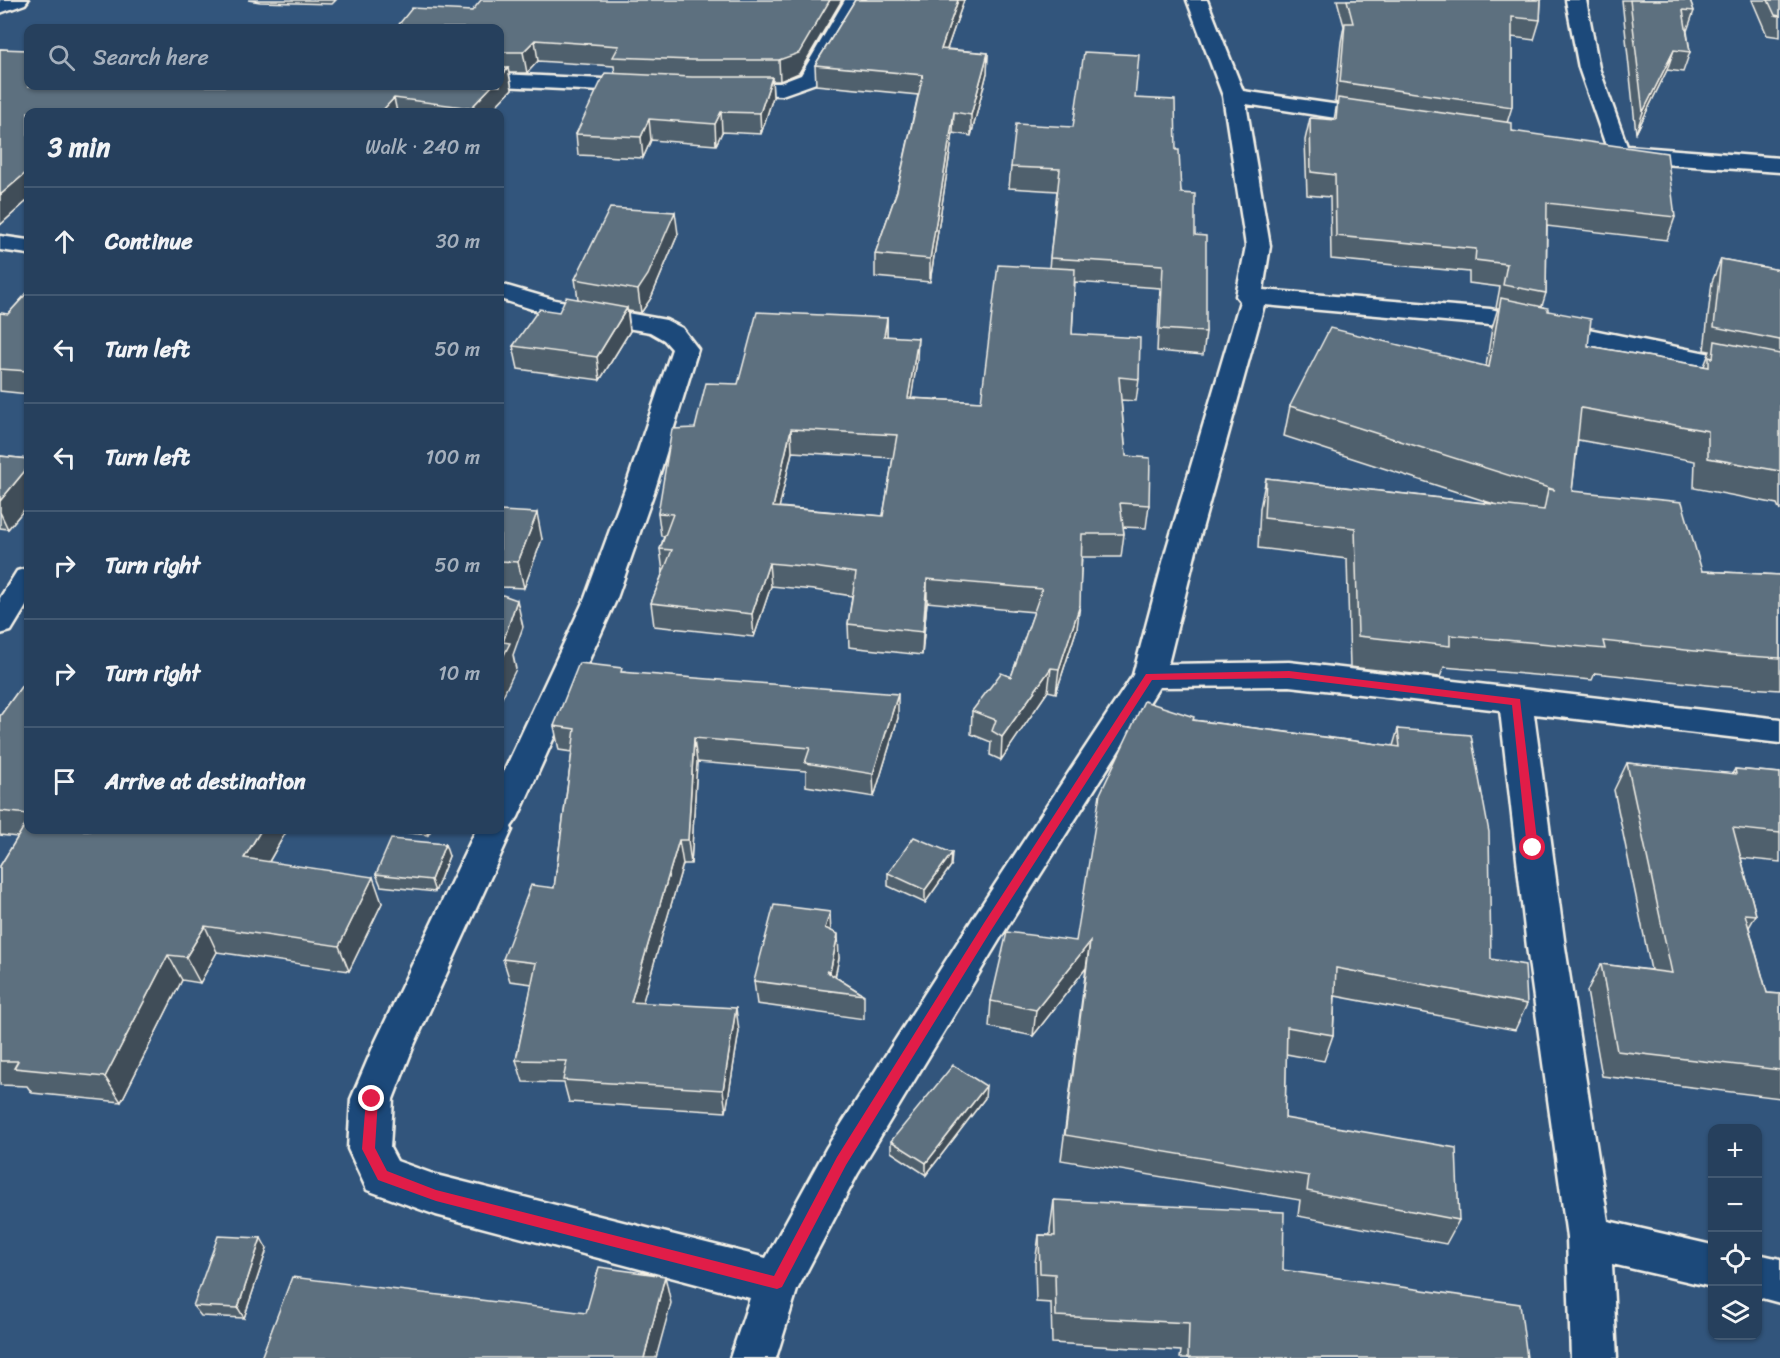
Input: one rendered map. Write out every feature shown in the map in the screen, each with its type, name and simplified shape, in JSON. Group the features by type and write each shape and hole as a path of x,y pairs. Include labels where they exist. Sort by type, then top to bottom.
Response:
{"street":[{"path":"0,7 18,0"},
{"path":"706,89 782,89 809,79 855,0"},
{"path":"1197,0 1234,96 1258,246 1249,296"},
{"path":"1576,0 1589,68 1618,152"},
{"path":"504,80 660,88"},
{"path":"1234,96 1396,120"},
{"path":"1593,149 1663,157 1780,165"},
{"path":"0,243 24,246"},
{"path":"504,292 551,307 657,325 673,334 685,349 601,598 504,808"},
{"path":"1249,296 1490,317 1780,376"},
{"path":"753,1358 777,1283 842,1161 988,926 1149,676 1182,547 1253,300 1249,296"},
{"path":"0,623 24,584"},
{"path":"1149,676 1289,674 1780,731"},
{"path":"1516,702 1540,903 1589,1237 1594,1358"},
{"path":"492,834 394,1045 372,1099 369,1149 382,1176 436,1196 777,1283"},
{"path":"1589,1237 1708,1265"},
{"path":"1762,1277 1780,1281"}],"building":[{"path":"481,0 830,0 799,53 779,60 613,57 619,46 535,40 523,52 504,52 504,24 399,24 412,8 472,11"},
{"path":"855,0 958,0 941,49 988,53 971,115 954,112 930,259 875,254 897,191 923,75 815,65"},
{"path":"1347,0 1541,0 1540,20 1512,17 1512,107 1340,82 1345,23 1353,23"},
{"path":"1630,0 1690,0 1694,11 1683,10 1690,52 1674,50 1643,112"},
{"path":"1768,0 1780,0 1780,16 1775,15"},
{"path":"0,49 24,50 24,90 488,90 471,108 394,98 385,108 24,108 24,174 0,195"},
{"path":"1084,52 1139,55 1135,98 1175,100 1176,150 1179,150 1181,193 1195,194 1195,235 1206,236 1206,332 1160,329 1163,265 1050,258 1060,169 1011,167 1016,124 1073,127"},
{"path":"605,73 692,77 772,77 760,113 721,112 715,124 649,119 641,137 576,134"},
{"path":"1338,98 1512,123 1512,131 1667,153 1675,217 1547,203 1546,293 1503,285 1507,264 1475,260 1476,249 1336,236 1335,175 1311,172 1310,118 1336,120"},
{"path":"610,208 675,212 648,275 638,290 575,279"},
{"path":"1721,259 1780,270 1780,340 1714,327"},
{"path":"998,265 1075,269 1072,334 1140,338 1139,379 1119,377 1126,456 1150,458 1149,505 1120,503 1124,534 1082,534 1080,605 1059,669 1051,668 1002,737 992,731 996,720 972,711 1001,673 1011,677 1042,589 927,579 923,632 848,624 856,573 813,567 769,563 752,614 651,603 672,550 660,549 673,514 658,513 672,429 695,428 706,383 738,384 757,312 887,318 884,336 918,338 908,398 981,402","holes":["791,429 897,435 883,516 773,507"]},
{"path":"24,296 24,371 0,369 0,313 8,314"},
{"path":"566,297 627,308 597,357 513,346 539,309 559,312"},
{"path":"1501,298 1548,308 1548,311 1591,319 1588,346 1709,367 1709,357 1713,358 1715,341 1780,354 1780,471 1708,458 1708,431 1581,408 1572,491 1682,502 1702,571 1780,575 1780,658 1603,641 1605,649 1450,635 1450,646 1358,636 1355,528 1264,518 1266,478 1544,510 1548,489 1555,490 1290,406 1330,328 1489,367"},
{"path":"0,456 24,459 24,472 0,501"},
{"path":"504,511 537,513 518,562 504,561"},
{"path":"504,595 517,600 504,639"},
{"path":"504,642 510,643 504,655"},
{"path":"579,663 622,668 621,672 898,694 873,774 805,763 810,748 694,738 688,840 679,840 631,1002 736,1008 723,1090 563,1080 567,1061 516,1060 536,963 503,959 531,885 554,888 575,729 554,726"},
{"path":"24,683 24,814 0,811 0,716"},
{"path":"1144,701 1194,717 1193,720 1400,747 1398,729 1471,735 1489,832 1491,959 1525,965 1527,1004 1336,968 1333,1035 1287,1027 1285,1118 1456,1148 1459,1220 1307,1191 1309,1176 1065,1135 1090,942 1036,1010 991,1001 1007,932 1076,941 1100,794"},
{"path":"1627,763 1736,774 1735,769 1780,773 1780,833 1733,828 1756,915 1745,914 1767,993 1780,994 1780,1070 1617,1051 1601,964 1672,973"},
{"path":"24,827 24,834 259,834 244,858 373,877 339,946 205,926 186,957 168,955 105,1077 14,1068 18,1061 0,1061 0,866"},
{"path":"914,837 952,853 925,890 888,873"},
{"path":"391,839 445,844 431,880 376,874"},
{"path":"774,905 830,912 825,928 838,934 830,972 826,971 864,995 754,981"},
{"path":"953,1065 986,1086 926,1163 891,1141"},
{"path":"1054,1200 1284,1212 1283,1270 1520,1304 1527,1358 1188,1358 1189,1323 1056,1316 1055,1274 1040,1273 1039,1235 1055,1236"},
{"path":"218,1236 261,1238 238,1308 193,1306"},
{"path":"599,1267 665,1276 644,1358 261,1358 292,1277 586,1313"}],"route":[{"path":"372,1099 369,1149 382,1176 436,1196 777,1283 842,1161 988,926 1149,676 1289,674 1516,702 1533,848"}]}
